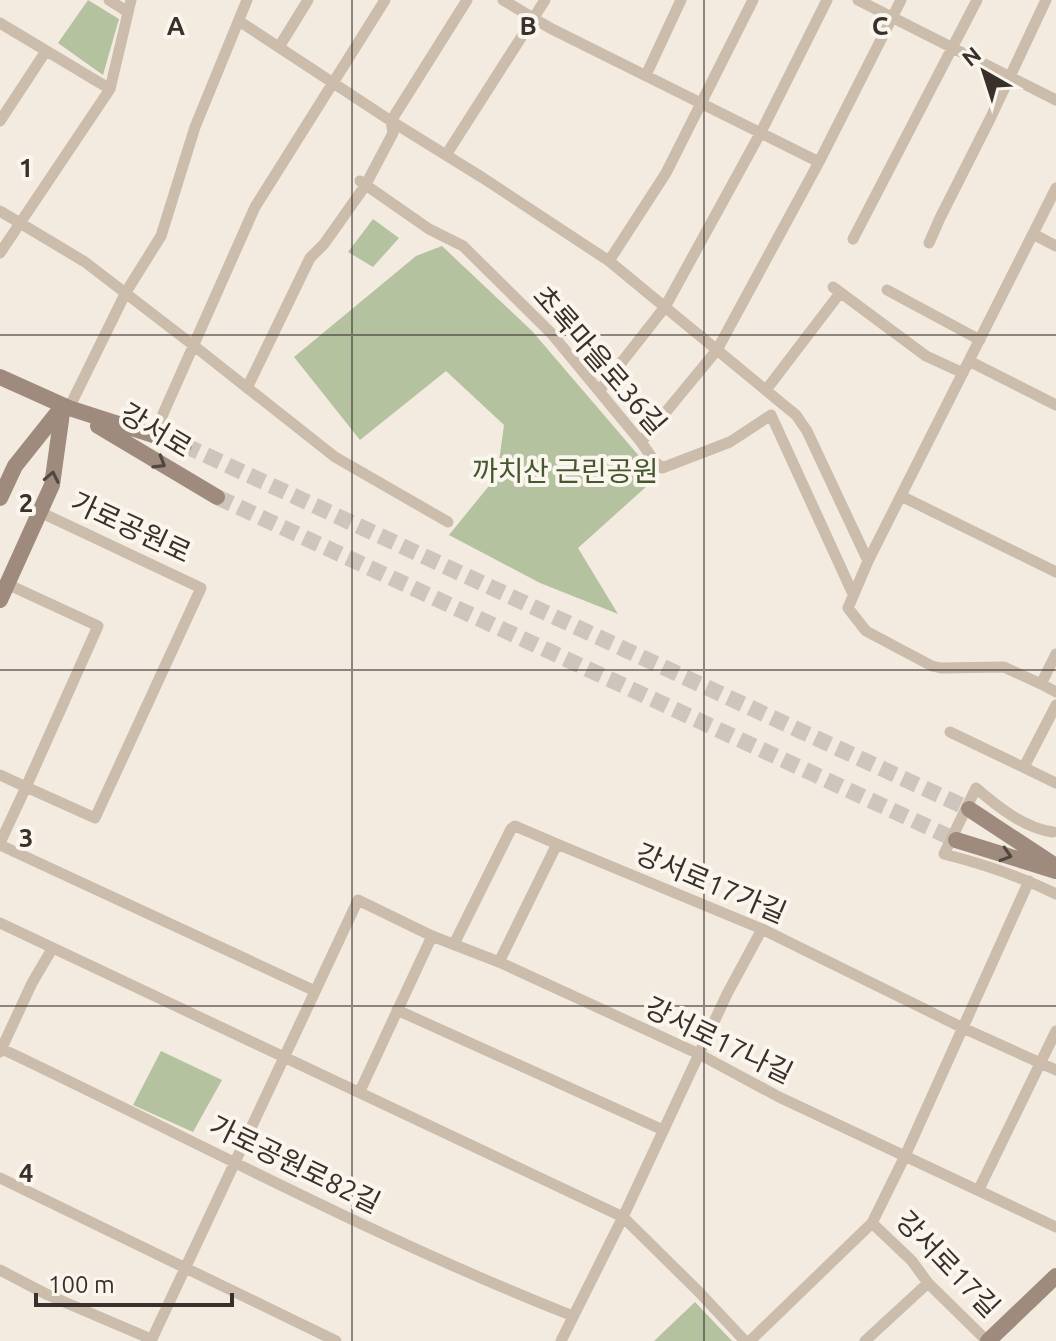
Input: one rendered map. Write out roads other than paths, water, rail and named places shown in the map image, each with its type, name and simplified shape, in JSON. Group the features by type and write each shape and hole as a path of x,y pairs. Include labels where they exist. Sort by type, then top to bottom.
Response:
{"main road":[{"name":"강서로","path":"0,377 66,407 184,445"},
{"name":"강서로","path":"66,407 217,497"},
{"path":"1,495 15,466 66,407"},
{"name":"가로공원로","path":"4,592 52,485 66,407"},
{"path":"969,809 1056,868"},
{"path":"956,840 1056,868"},
{"name":"강서로17길","path":"987,1341 1056,1276"}],"street":[{"path":"0,253 110,89 129,6 109,0"},
{"path":"66,407 126,292 161,236 195,127 247,0"},
{"path":"279,47 308,0"},
{"path":"159,423 255,207 385,0"},
{"path":"247,388 310,258 324,244 363,183 393,133 391,121 467,0"},
{"path":"503,0 819,162"},
{"path":"446,155 545,0"},
{"path":"646,75 681,0"},
{"path":"609,261 666,173 753,0"},
{"path":"599,391 665,307 761,132 827,0"},
{"path":"858,0 1056,100"},
{"path":"641,442 717,350 819,162 901,0"},
{"path":"853,239 977,0"},
{"path":"929,243 1046,0"},
{"path":"239,21 609,261 796,415 807,431 868,561"},
{"path":"0,23 110,89"},
{"path":"0,121 46,51"},
{"name":"초록마을로36길","path":"363,183 429,229 463,246 551,333 662,468 730,442 771,415"},
{"path":"1056,188 868,561 848,608 866,631 932,666 1004,667 1056,692"},
{"path":"0,211 85,262 126,292 335,457 448,522"},
{"path":"1033,234 1056,246"},
{"path":"766,390 836,290 926,356 963,373"},
{"path":"887,290 980,340"},
{"path":"969,361 1056,405"},
{"path":"782,403 771,415 853,594"},
{"path":"901,496 1056,572"},
{"name":"가로공원로","path":"26,787 95,818 201,588 40,512"},
{"path":"0,1270 48,1295 151,1340 315,991 0,844 98,626 4,592"},
{"path":"1041,684 1056,654"},
{"path":"1024,767 1056,705"},
{"path":"950,732 1056,783"},
{"path":"0,775 26,787"},
{"path":"1055,830 1037,830 976,788 944,854 987,865 1056,894"},
{"name":"강서로17가길","path":"454,944 515,826 762,929 1056,1070"},
{"path":"499,962 557,844"},
{"path":"0,923 623,1217 748,1341 872,1223 1029,881"},
{"name":"강서로17나길","path":"315,991 358,900 699,1054 779,1097 1056,1227"},
{"path":"561,1341 623,1217 727,994 762,929"},
{"path":"360,1091 432,936"},
{"path":"0,1050 52,949"},
{"path":"397,1010 663,1130"},
{"path":"979,1189 1056,1031"},
{"name":"가로공원로82길","path":"0,1050 496,1286 573,1316"},
{"path":"0,1178 336,1341"},
{"name":"강서로17길","path":"872,1223 987,1341"},
{"path":"865,1341 928,1283"}],"tunnel":[{"path":"184,445 969,809"},
{"path":"217,497 956,840"}],"park label":[{"name":"까치산 근린공원","path":"565,471"}]}
